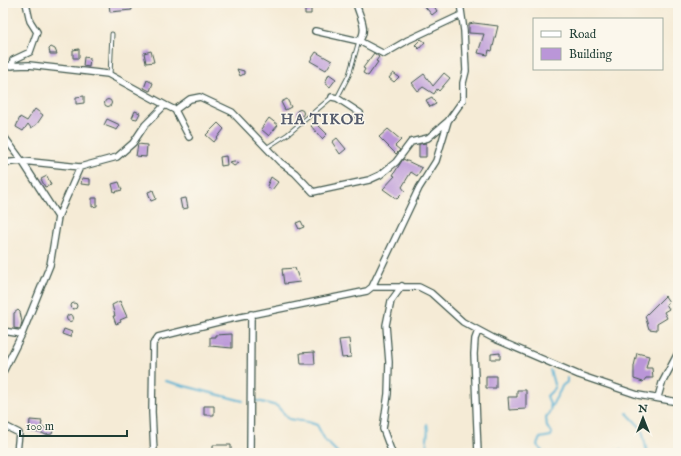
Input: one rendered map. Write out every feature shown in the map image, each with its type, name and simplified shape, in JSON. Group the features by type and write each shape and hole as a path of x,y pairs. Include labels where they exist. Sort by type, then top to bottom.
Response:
{"street":[{"path":"12,66 13,60 30,52 37,32 30,21 26,3"},
{"path":"356,3 364,28 363,36 358,41"},
{"path":"175,110 190,98 200,97 232,112 266,148 313,192 369,180 380,175 396,162 411,142 428,138 448,121 463,100 463,83 466,71 460,3"},
{"path":"315,31 358,41 384,54 408,40 461,15"},
{"path":"3,66 29,65 110,75 175,110 189,136"},
{"path":"334,97 360,113 358,116"},
{"path":"3,163 22,161 80,167 117,157 133,143 145,124 165,105"},
{"path":"154,453 152,412 153,344 158,337 251,314 367,291 372,287 419,188 436,162 448,121"},
{"path":"3,135 22,161 58,217"},
{"path":"3,372 22,334 50,266 58,217 80,167"},
{"path":"392,453 383,428 388,394 389,362 386,325 391,301 402,286"},
{"path":"372,287 420,287 431,293 463,322 478,331 579,375 638,395 658,397 678,402"},
{"path":"250,453 251,314"},
{"path":"3,330 22,334"},
{"path":"478,331 475,339 474,354 478,453"},
{"path":"658,397 662,383 678,353"},
{"path":"3,425 19,433 17,452"}],"lane":[{"path":"110,75 112,34"},
{"path":"266,148 288,134 334,97 349,75 358,41"}],"building":[{"path":"131,3 132,10 110,12 109,4"},
{"path":"422,3 432,3 437,11 432,15"},
{"path":"305,6 311,6 311,14 305,14"},
{"path":"474,23 498,26 492,51 489,50 488,55 478,53 484,34 469,33 469,24"},
{"path":"421,39 425,42 419,49 415,45"},
{"path":"51,47 55,49 57,54 50,54 49,49"},
{"path":"79,49 79,58 73,58 73,50"},
{"path":"151,51 154,62 146,63 144,53"},
{"path":"316,52 332,61 326,70 310,61"},
{"path":"374,53 379,57 376,61 378,62 368,76 363,73 365,69 363,68"},
{"path":"84,57 90,58 89,67 83,66"},
{"path":"237,69 244,71 244,74 240,76"},
{"path":"393,73 399,77 394,82 389,78"},
{"path":"444,73 450,78 439,91 437,89 434,94 423,87 418,91 412,83 424,74 433,86"},
{"path":"329,74 336,79 330,87 325,83"},
{"path":"147,80 153,83 150,91 144,88"},
{"path":"84,96 84,103 76,104 76,97"},
{"path":"432,97 436,104 430,107 426,100"},
{"path":"287,99 291,107 285,110 281,102"},
{"path":"108,100 111,103 108,106 105,103"},
{"path":"35,109 43,115 37,124 31,128 28,124 23,131 16,127 20,117 27,121"},
{"path":"300,110 303,113 300,116 297,113"},
{"path":"135,111 140,113 137,119 132,118"},
{"path":"269,118 278,125 269,136 261,129"},
{"path":"107,119 120,125 117,130 104,125"},
{"path":"315,122 327,134 322,139 311,126"},
{"path":"218,123 224,129 214,142 206,135"},
{"path":"388,129 401,140 395,146 400,150 396,154 379,137"},
{"path":"337,138 346,149 340,154 332,142"},
{"path":"426,143 426,157 419,157 419,144"},
{"path":"138,144 147,145 146,157 136,156"},
{"path":"226,156 227,165 221,166 220,157"},
{"path":"403,159 422,168 417,176 411,172 402,187 405,191 397,199 383,189 395,176 393,175"},
{"path":"235,161 239,163 234,166 229,162"},
{"path":"47,176 51,185 45,187 41,179"},
{"path":"271,177 278,182 272,190 267,186"},
{"path":"82,178 90,179 90,185 81,184"},
{"path":"119,182 122,190 114,192 112,184"},
{"path":"153,190 156,199 151,201 148,192"},
{"path":"92,198 97,198 97,206 92,207"},
{"path":"186,198 188,208 182,209 180,199"},
{"path":"301,221 304,227 299,229 296,223"},
{"path":"295,268 300,282 284,284 282,269"},
{"path":"665,296 669,302 666,304 669,309 664,312 667,318 657,324 657,330 649,329 645,316"},
{"path":"120,301 127,317 120,320 121,322 116,324 113,316 115,316 112,305"},
{"path":"74,303 77,306 74,309 71,306"},
{"path":"18,310 20,312 22,322 20,329 14,328 14,313"},
{"path":"70,314 73,315 73,321 70,322 67,321 66,318 67,315"},
{"path":"64,329 72,332 70,337 62,334"},
{"path":"232,334 232,348 210,346 210,337 215,337 215,335"},
{"path":"349,339 351,357 342,358 339,340"},
{"path":"314,352 315,364 301,364 300,353"},
{"path":"500,353 500,359 491,359 491,354"},
{"path":"637,353 649,356 646,368 652,368 653,378 646,378 643,382 634,379 634,366"},
{"path":"486,376 496,376 496,388 486,388"},
{"path":"517,390 526,390 526,409 509,410 508,397 517,397"},
{"path":"204,406 214,406 214,415 204,415"},
{"path":"30,420 42,421 41,427 53,430 52,434 46,435 29,431"},
{"path":"213,445 231,445 231,453 213,453"}],"waterway":[{"path":"541,453 542,451 537,445 540,438 551,436 552,433 547,427 546,417 550,412 551,407 547,396 555,388 550,370"},
{"path":"552,406 562,386 567,382 567,378"},
{"path":"165,381 243,401"},
{"path":"254,400 277,406 289,419 317,425 325,440 338,453"},
{"path":"627,413 642,429 647,453"},
{"path":"427,424 428,453"},
{"path":"620,450 623,453"}],"district":[{"name":"HA TIKOE","path":"323,119"}]}
